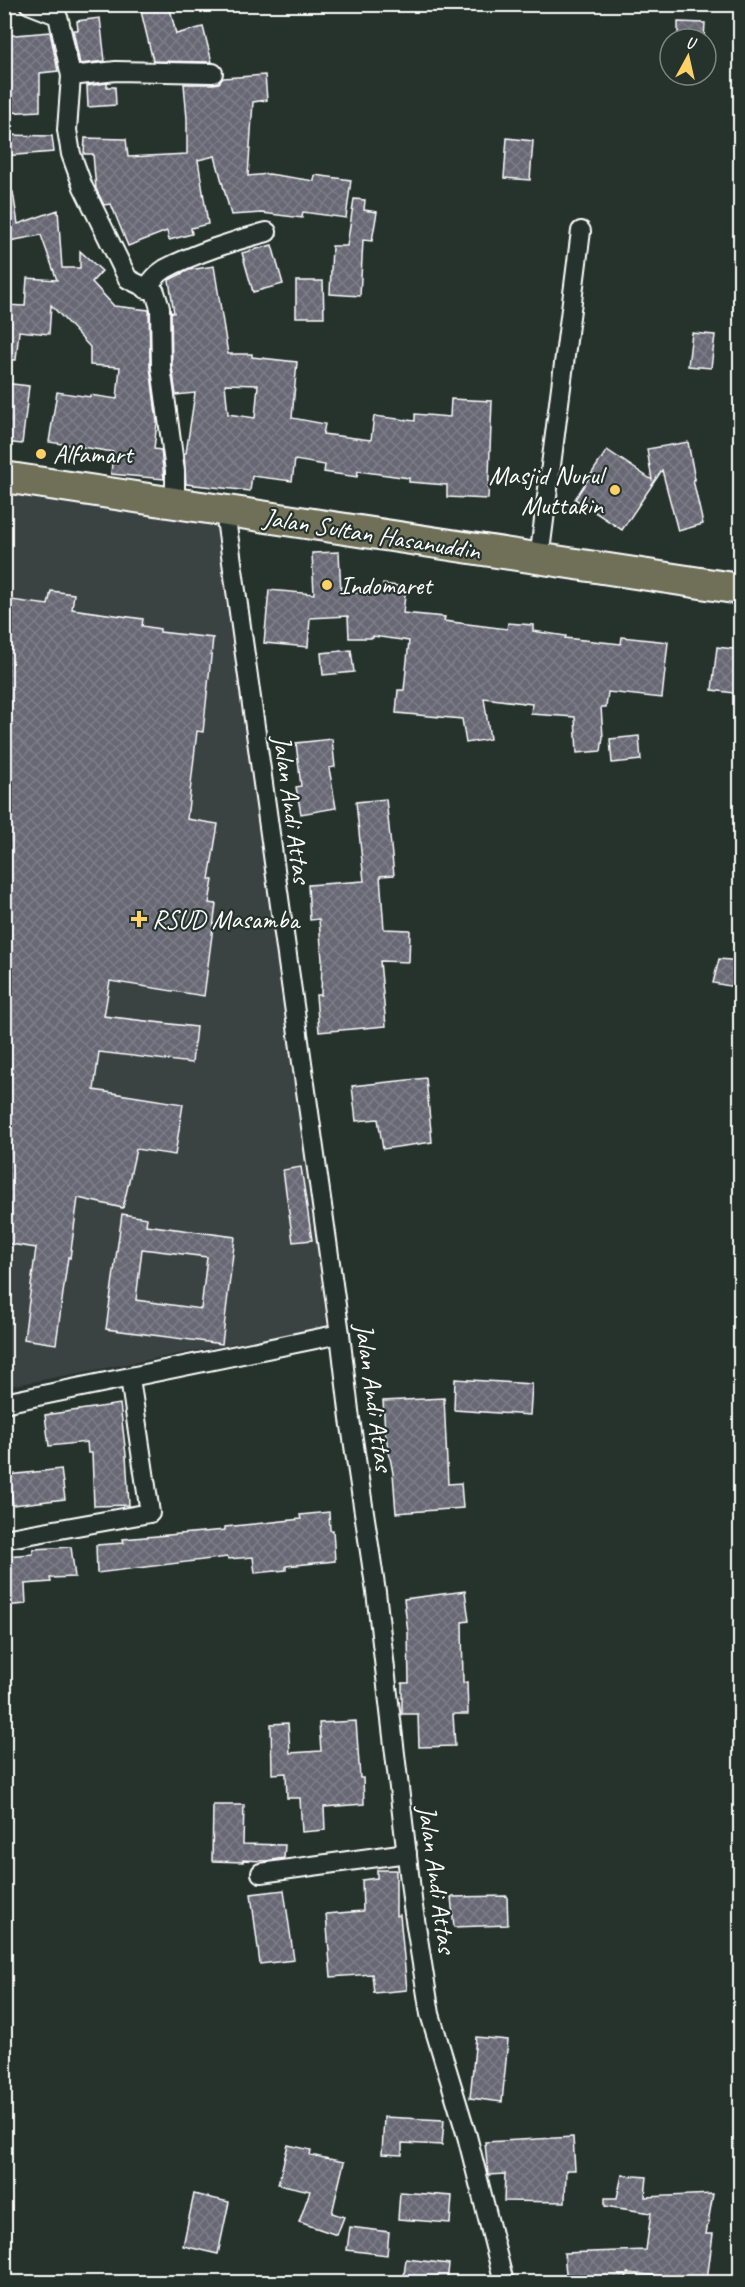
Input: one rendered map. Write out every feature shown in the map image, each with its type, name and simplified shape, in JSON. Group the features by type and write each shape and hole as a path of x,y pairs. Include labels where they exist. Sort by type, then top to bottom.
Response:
{"highway":[{"name":"Jalan Sultan Hasanuddin","path":"4,477 741,589"}],"street":[{"path":"29,4 57,15 71,76 67,130 71,154 83,187 129,279 155,292 160,308 161,367 176,471 175,502"},
{"path":"71,76 116,71 213,73"},
{"path":"539,559 580,231"},
{"path":"146,289 152,279 164,270 239,239 267,232"},
{"name":"Jalan Andi Attas","path":"225,512 376,1592 407,1853 430,2014 467,2136 504,2283"},
{"path":"4,1402 340,1334"},
{"path":"4,1539 150,1513 130,1378"},
{"path":"261,1873 407,1853"}],"shaded area":[{"name":"RSUD Masamba","path":"5,480 222,512 327,1326 5,1387"}],"building":[{"path":"169,4 176,34 203,27 212,62 153,61 140,7"},
{"path":"100,18 105,61 80,64 73,30 78,30 77,21"},
{"path":"678,22 705,23 705,27 678,27"},
{"path":"50,32 58,71 40,73 40,111 4,113 4,36"},
{"path":"265,75 267,100 253,102 248,176 269,174 314,181 315,175 351,180 346,218 303,212 302,218 262,213 231,215 215,156 198,160 208,224 191,228 192,234 169,240 167,231 128,246 111,204 104,205 96,189 93,154 84,154 85,138 126,139 128,157 187,154 184,84 213,84 219,83 223,78"},
{"path":"107,83 107,87 115,87 116,105 88,107 87,86"},
{"path":"4,135 52,136 54,152 4,156"},
{"path":"507,138 533,141 530,180 504,178"},
{"path":"13,192 18,224 58,210 62,268 80,268 80,251 102,271 92,282 114,306 149,310 150,367 157,422 154,449 161,450 164,479 111,474 113,452 49,442 57,392 117,399 120,367 90,365 90,347 51,305 49,334 19,331 16,360 4,360 4,305 25,306 27,278 57,280 41,235 4,242 4,193"},
{"path":"354,199 365,200 364,210 377,212 372,241 363,240 360,296 330,294 332,246 347,246"},
{"path":"272,245 283,284 253,292 242,253"},
{"path":"214,266 228,354 252,354 252,357 297,362 292,418 325,424 323,434 371,440 374,416 415,421 415,414 450,417 451,399 492,401 488,499 447,497 447,485 409,482 409,478 358,471 357,477 324,472 325,465 295,460 292,481 252,476 250,491 186,484 184,453 186,453 195,393 176,395 172,366 171,312 174,313 169,280 189,270","holes":["225,384 258,385 255,418 228,414"]},
{"path":"296,281 323,281 324,317 296,317"},
{"path":"692,333 715,335 711,368 688,366"},
{"path":"4,383 29,386 22,444 4,442"},
{"path":"688,442 695,480 693,480 703,524 678,531 662,470 622,530 575,499 607,450 652,480 647,449"},
{"path":"339,552 341,593 382,592 383,584 406,587 403,613 445,617 444,621 507,629 508,623 533,625 533,631 566,636 565,638 621,644 622,637 668,642 662,698 608,692 606,707 601,707 603,737 601,751 577,753 575,717 531,714 532,704 484,698 490,739 466,743 462,719 396,713 398,690 404,690 409,641 373,636 373,638 349,638 348,616 310,618 308,647 264,643 269,590 314,594 312,553"},
{"path":"51,591 74,594 72,609 143,619 142,626 160,629 160,632 213,638 203,732 197,731 187,819 218,824 209,879 213,880 209,903 216,904 204,996 110,981 104,1016 196,1027 192,1063 99,1052 94,1090 183,1104 175,1155 136,1149 123,1208 78,1198 56,1344 24,1339 36,1248 4,1243 4,599 48,605"},
{"path":"717,647 741,650 741,694 712,690"},
{"path":"351,650 354,672 323,675 321,653"},
{"path":"639,736 641,760 612,763 610,739"},
{"path":"332,739 335,767 329,768 336,808 301,814 296,787 301,786 296,743"},
{"path":"386,799 394,875 380,876 384,929 410,930 409,962 380,961 386,1026 319,1032 316,995 321,995 322,960 319,919 310,920 308,885 364,881 356,802"},
{"path":"719,959 741,961 741,988 713,983"},
{"path":"426,1078 432,1142 383,1149 378,1119 356,1121 352,1086"},
{"path":"301,1167 312,1240 293,1242 283,1170"},
{"path":"122,1214 147,1218 146,1225 235,1237 222,1344 106,1329","holes":["142,1249 207,1257 201,1309 136,1300"]},
{"path":"455,1379 532,1384 530,1415 454,1410"},
{"path":"444,1398 448,1484 461,1483 463,1508 396,1513 383,1401"},
{"path":"120,1404 129,1505 94,1506 92,1453 88,1453 87,1442 49,1446 45,1415"},
{"path":"61,1469 65,1499 13,1505 9,1475"},
{"path":"329,1512 335,1561 286,1566 286,1570 255,1573 253,1557 228,1559 227,1557 97,1573 96,1545 124,1543 123,1539 225,1530 225,1527 301,1519 300,1515"},
{"path":"71,1547 75,1577 50,1578 51,1582 25,1584 26,1604 4,1606 4,1556 33,1554 33,1549"},
{"path":"465,1591 469,1621 462,1622 463,1683 467,1682 468,1714 453,1714 455,1746 419,1747 418,1714 402,1714 402,1683 409,1683 408,1633 404,1599"},
{"path":"356,1721 364,1804 324,1807 325,1830 302,1832 300,1798 287,1798 286,1773 272,1774 271,1724 288,1723 290,1753 321,1751 319,1723"},
{"path":"213,1805 244,1805 243,1844 285,1845 284,1858 265,1861 243,1860 243,1862 212,1861"},
{"path":"377,1870 396,1870 396,1916 400,1915 407,1990 374,1993 372,1974 331,1977 326,1914 363,1911 362,1880 377,1878"},
{"path":"284,1890 294,1960 260,1964 251,1894"},
{"path":"507,1896 508,1925 454,1927 451,1897"},
{"path":"476,2037 508,2040 502,2102 470,2098"},
{"path":"384,2117 444,2120 442,2145 402,2143 402,2155 382,2154"},
{"path":"573,2137 575,2170 566,2170 565,2202 504,2201 505,2174 488,2175 485,2142"},
{"path":"288,2145 311,2150 310,2155 344,2162 332,2213 344,2217 337,2235 299,2222 310,2191 278,2184"},
{"path":"622,2175 647,2177 645,2197 713,2194 706,2234 713,2234 707,2280 627,2273 626,2283 567,2283 564,2253 646,2250 651,2213 605,2206 605,2198 617,2198"},
{"path":"400,2192 452,2196 450,2223 398,2219"},
{"path":"194,2194 229,2202 218,2254 183,2246"},
{"path":"350,2227 389,2232 387,2255 347,2250"},
{"path":"406,2259 449,2264 447,2283 403,2283"}],"place":[{"name":"Alfamart","path":"41,454"},
{"name":"Masjid Nurul Muttakin","path":"615,490"},
{"name":"Indomaret","path":"327,585"},
{"name":"RSUD Masamba","path":"139,919"}]}
